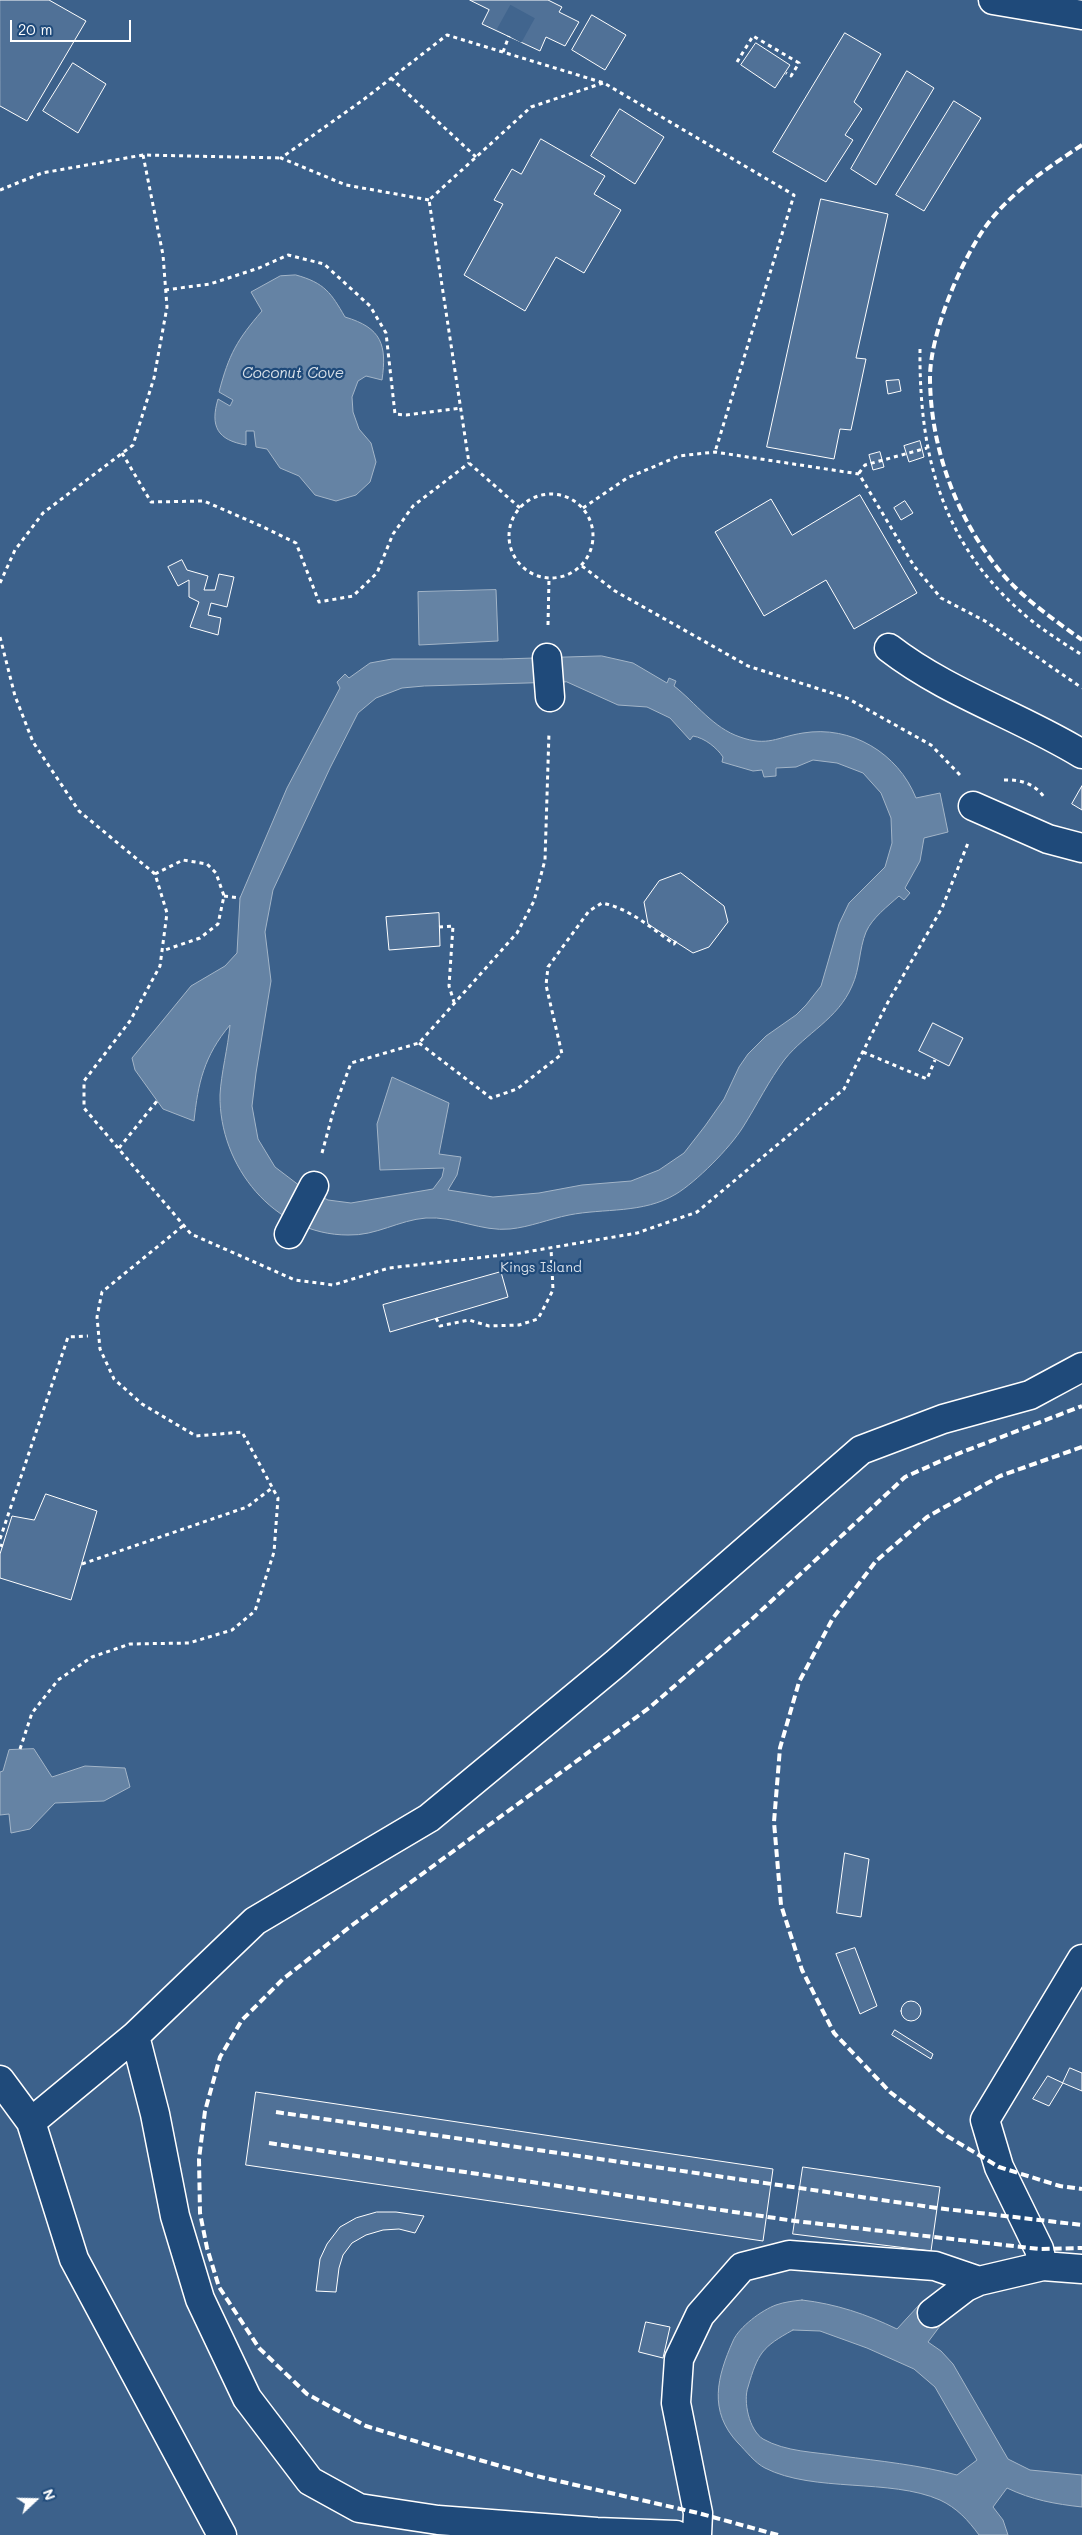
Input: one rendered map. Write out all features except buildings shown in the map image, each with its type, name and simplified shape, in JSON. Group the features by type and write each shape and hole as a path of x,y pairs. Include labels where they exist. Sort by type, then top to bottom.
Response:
{"street":[{"path":"993,0 1082,15"},
{"path":"889,648 903,659 963,693 1048,733 1082,754"},
{"path":"547,658 550,697"},
{"path":"973,806 1048,839 1082,848"},
{"path":"289,1234 314,1186"},
{"path":"31,2122 135,2036 255,1921 429,1818 615,1664 861,1450 943,1419 1030,1395 1082,1367"},
{"path":"1043,2266 1039,2249 1000,2167 985,2120 1082,1959"},
{"path":"135,2036 155,2114 175,2216 200,2299 247,2398 310,2480 359,2508 438,2520 597,2532 676,2535"},
{"path":"0,2080 31,2122 74,2259 222,2535"},
{"path":"697,2535 698,2513 676,2403 679,2359 700,2315 742,2267 789,2255 935,2266 979,2281"},
{"path":"932,2314 966,2287 979,2281 1043,2266 1082,2269"}],"path":[{"path":"281,158 447,35 604,83 794,195 715,452"},
{"path":"503,52 509,36"},
{"path":"737,62 754,36 799,63 791,76 786,73"},
{"path":"391,78 476,157"},
{"path":"429,200 531,107 604,83"},
{"path":"0,190 42,173 143,155 281,158 346,185 429,200"},
{"path":"0,582 14,550 43,513 133,445 154,378 167,307 162,255 143,155"},
{"path":"429,200 469,463 520,508"},
{"path":"165,290 210,284 259,268 288,255 324,264 370,306 386,333 395,414 406,415 461,408"},
{"path":"920,349 920,385 927,448 938,491 946,513 975,560 998,588 1031,620 1082,655"},
{"path":"859,474 865,465 927,448"},
{"path":"583,508 627,478 679,456 715,452 859,474"},
{"path":"122,453 152,502 204,501 296,543 319,602 353,596 377,573 393,534 413,506 469,463"},
{"path":"859,474 914,566 941,598 985,621 1082,688"},
{"path":"545,494 558,494 572,499 583,508 591,520 593,535 592,549 582,566 563,577 549,578 536,576 524,569 515,558 510,546 509,532 512,519 520,508 531,499 545,494"},
{"path":"0,637 15,696 33,742 79,811 155,874 167,913 160,966 130,1021 84,1081 84,1108 191,1234 294,1280 333,1285 389,1268 551,1248 637,1233 697,1212 844,1089 888,1002 942,908 976,824 969,785 931,744 847,698 748,666 615,591 582,566"},
{"path":"547,658 549,578"},
{"path":"314,1186 334,1109 351,1063 419,1042 517,933 534,900 545,860 550,697"},
{"path":"155,874 183,860 207,864 216,873 224,896 218,924 200,938 162,951"},
{"path":"224,896 240,898"},
{"path":"419,1042 491,1098 517,1089 562,1054 546,985 548,967 589,911 602,903 614,906 635,916 674,944 676,941"},
{"path":"439,927 453,926 449,986 454,1003"},
{"path":"863,1052 927,1079 935,1060"},
{"path":"119,1148 157,1101"},
{"path":"20,1749 32,1713 58,1680 92,1657 130,1644 189,1643 232,1630 255,1610 274,1552 278,1498 242,1432 196,1436 142,1404 114,1379 100,1349 97,1317 102,1292 184,1225"},
{"path":"436,1318 440,1326 469,1320 489,1326 519,1325 538,1319 553,1290 551,1248"},
{"path":"0,1539 68,1337 88,1336"},
{"path":"82,1564 247,1507 272,1488"}],"green space":[{"name":"Kings Island","path":"0,0 1082,0 1082,2535 0,2535"}],"water":[{"name":"Coconut Cove","path":"296,275 321,285 336,301 345,317 357,321 374,333 379,340 384,357 382,380 366,376 358,381 352,397 353,412 359,429 371,443 376,462 370,482 356,495 336,501 315,495 299,476 280,468 267,449 256,447 254,431 246,431 246,445 228,440 218,430 216,424 215,417 218,399 230,406 233,400 219,392 230,357 240,339 262,311 251,292 280,276"},
{"path":"496,590 498,641 419,645 418,592"},
{"path":"602,656 633,663 667,683 669,678 676,681 674,686 721,728 750,740 765,741 803,733 821,732 838,733 855,738 871,746 898,768 916,798 940,793 948,832 924,838 920,861 905,888 910,893 904,900 899,896 872,922 866,932 855,979 839,1008 785,1059 730,1145 703,1173 684,1189 663,1200 637,1208 569,1215 525,1227 510,1229 489,1228 447,1219 426,1218 358,1235 321,1232 297,1223 275,1209 256,1192 241,1170 229,1147 222,1121 220,1095 230,1025 221,1036 208,1059 200,1082 194,1121 163,1109 135,1070 132,1058 191,986 225,966 237,953 240,898 287,788 340,688 337,682 345,674 349,678 370,663 392,659 502,659","holes":["567,682 618,705 647,707 670,718 690,740 693,736 697,737 714,747 723,757 722,762 753,771 762,770 764,777 776,776 776,768 796,767 813,760 837,763 863,773 881,793 891,818 892,843 885,867 849,903 839,924 821,986 796,1015 766,1036 748,1054 739,1067 724,1099 684,1153 659,1170 631,1181 582,1185 539,1193 493,1197 448,1190 457,1175 461,1157 439,1154 449,1103 392,1077 377,1124 380,1170 444,1168 442,1177 433,1189 351,1203 328,1200 300,1186 275,1167 258,1139 252,1106 271,981 265,932 273,890 358,713 376,698 402,688 424,686"]},
{"path":"34,1749 52,1777 85,1766 125,1768 130,1787 104,1801 55,1803 30,1829 11,1833 9,1814 0,1815 0,1772 3,1771 9,1750"},
{"path":"802,2300 851,2310 897,2329 919,2305 943,2322 928,2342 941,2351 953,2364 1008,2459 1030,2470 1082,2475 1082,2507 1044,2501 1025,2496 1007,2488 993,2507 1003,2520 1008,2535 979,2535 966,2519 952,2507 940,2500 920,2493 806,2480 785,2476 761,2466 738,2443 722,2419 718,2393 723,2368 727,2354 740,2330 770,2307","holes":["793,2330 820,2331 867,2348 914,2369 935,2387 977,2460 957,2475 899,2464 781,2447 758,2435 748,2415 746,2400 748,2387 758,2359 774,2341"]}],"tunnel":[{"path":"509,36 529,0"}],"railway":[{"path":"1082,145 1021,189 999,210 979,237 958,276 941,319 931,362 930,380 935,430 948,479 957,502 981,546 1015,587 1036,606 1082,640"},
{"path":"778,2535 698,2513 532,2475 441,2449 366,2426 307,2394 259,2348 219,2287 207,2248 200,2213 199,2159 205,2111 220,2057 242,2020 283,1979 351,1926 649,1708 752,1619 905,1477 952,1456 1082,1406"},
{"path":"1082,1447 1000,1476 927,1517 876,1561 833,1618 799,1682 780,1748 774,1822 781,1905 802,1970 834,2033 890,2092 947,2136 999,2167 1060,2186 1082,2189"},
{"path":"276,2112 937,2208 1082,2225"},
{"path":"269,2143 795,2221 1039,2249 1082,2248"}]}
